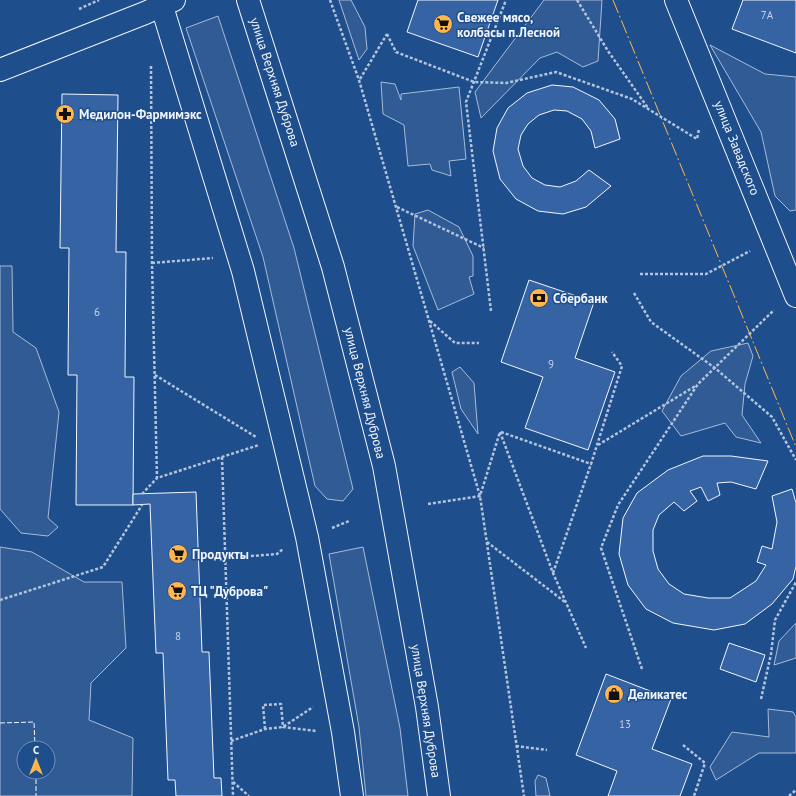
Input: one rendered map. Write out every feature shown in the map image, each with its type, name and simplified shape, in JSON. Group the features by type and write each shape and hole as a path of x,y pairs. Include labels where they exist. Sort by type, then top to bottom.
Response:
{"street":[{"name":"улица Верхняя Дуброва","path":"248,0 333,267 384,466 427,707 439,796"},
{"name":"улица Завадского","path":"676,0 795,293"},
{"path":"0,70 145,13 165,2 244,279 306,537 343,732 352,796"}],"path":[{"path":"330,0 360,80 480,496 524,796"},
{"path":"491,311 466,102 506,0"},
{"path":"577,0 608,51 650,110"},
{"path":"360,80 387,34 396,52 474,82 506,83 556,72 632,99 697,139"},
{"path":"151,59 152,263 157,478"},
{"path":"396,206 484,248"},
{"path":"640,274 706,274 774,239"},
{"path":"152,263 214,258"},
{"path":"634,292 651,322 715,368 772,417 796,460"},
{"path":"598,445 698,384 795,293"},
{"path":"429,320 455,343 479,343"},
{"path":"552,573 598,445 622,366 612,352"},
{"path":"154,375 258,439"},
{"path":"642,669 601,548 618,506 698,384"},
{"path":"480,496 500,432"},
{"path":"500,432 591,464"},
{"path":"500,432 552,573 586,648"},
{"path":"142,494 157,478 265,443"},
{"path":"222,457 233,796"},
{"path":"428,504 480,496"},
{"path":"0,600 103,568 142,505"},
{"path":"330,529 349,521"},
{"path":"486,541 565,603"},
{"path":"226,558 277,554 285,546"},
{"path":"761,699 771,654 775,620 796,582"},
{"path":"265,729 263,705 281,704 283,727"},
{"path":"283,727 316,704"},
{"path":"231,740 265,729 283,727 320,732"},
{"path":"683,745 705,763 694,796"},
{"path":"516,746 547,750"},
{"path":"232,782 249,796"},
{"path":"789,796 796,790"}],"shaded area":[{"path":"339,0 351,0 365,27 367,49 359,60"},
{"path":"544,0 602,0 598,61 583,67 557,52 540,58 481,118 475,92"},
{"path":"218,16 294,248 353,489 343,501 327,499 315,486 263,257 186,28"},
{"path":"710,45 765,74 796,77 796,210 790,211 775,196 761,132"},
{"path":"381,82 395,84 401,100 401,94 459,87 466,159 449,161 451,176 432,170 430,164 408,166 404,125 383,114"},
{"path":"428,210 459,227 473,256 473,276 469,277 474,294 438,310 413,246 415,214"},
{"path":"0,266 12,266 13,332 36,348 59,412 48,518 58,527 48,536 21,533 0,509"},
{"path":"748,343 753,356 745,384 742,415 761,443 736,437 725,423 681,436 662,411 681,376 711,351"},
{"path":"460,367 474,383 478,434 461,409 452,372"},
{"path":"0,547 32,552 84,582 122,582 126,648 91,683 89,720 133,738 132,796 0,796"},
{"path":"363,547 400,728 408,796 366,796 359,727 329,554"},
{"path":"796,623 796,658 774,665 779,641"},
{"path":"768,709 793,712 796,717 796,753 759,753 716,780 710,767 732,732 769,737"},
{"path":"538,775 546,778 550,796 536,796 535,781"}],"building":[{"path":"418,0 498,0 478,57 407,32"},
{"path":"743,0 796,0 796,53 732,29"},
{"path":"552,85 573,87 599,100 615,119 620,139 595,148 591,131 582,119 567,111 554,110 539,115 528,124 521,135 518,149 523,166 532,178 545,185 560,187 576,181 589,170 611,186 586,207 563,214 538,211 516,199 500,179 493,151 497,128 508,108 527,93"},
{"path":"62,94 118,95 116,252 126,252 125,377 134,377 133,505 76,505 77,375 68,375 69,248 60,248"},
{"path":"529,280 594,302 575,358 615,372 588,450 525,428 543,377 501,362"},
{"path":"703,456 731,456 768,461 756,489 731,482 717,483 720,495 708,501 701,487 690,491 697,501 684,511 674,502 659,515 653,530 653,551 658,569 669,584 684,594 708,598 730,598 756,581 766,565 757,562 762,546 772,549 777,522 772,496 792,489 796,503 796,566 793,579 772,604 745,624 714,630 673,623 646,609 628,585 619,554 623,518 637,493 668,470"},
{"path":"196,492 202,652 209,652 214,778 221,778 222,796 176,796 175,780 168,780 163,653 156,653 150,504 133,505 133,494"},
{"path":"729,643 765,655 756,682 720,669"},
{"path":"606,674 671,699 652,749 692,764 680,796 608,796 617,771 576,755"}],"fence":[{"path":"0,723 34,722 35,740"},
{"path":"36,780 36,796"}],"power":[{"path":"613,0 796,447"}],"place":[{"name":"Свежее мясо, колбасы п.Лесной","path":"443,24"},
{"name":"Медилон-Фармимэкс","path":"65,114"},
{"name":"Сбербанк","path":"539,298"},
{"name":"Продукты","path":"178,554"},
{"name":"ТЦ \"Дуброва\"","path":"177,591"},
{"name":"Деликатес","path":"614,694"}]}
